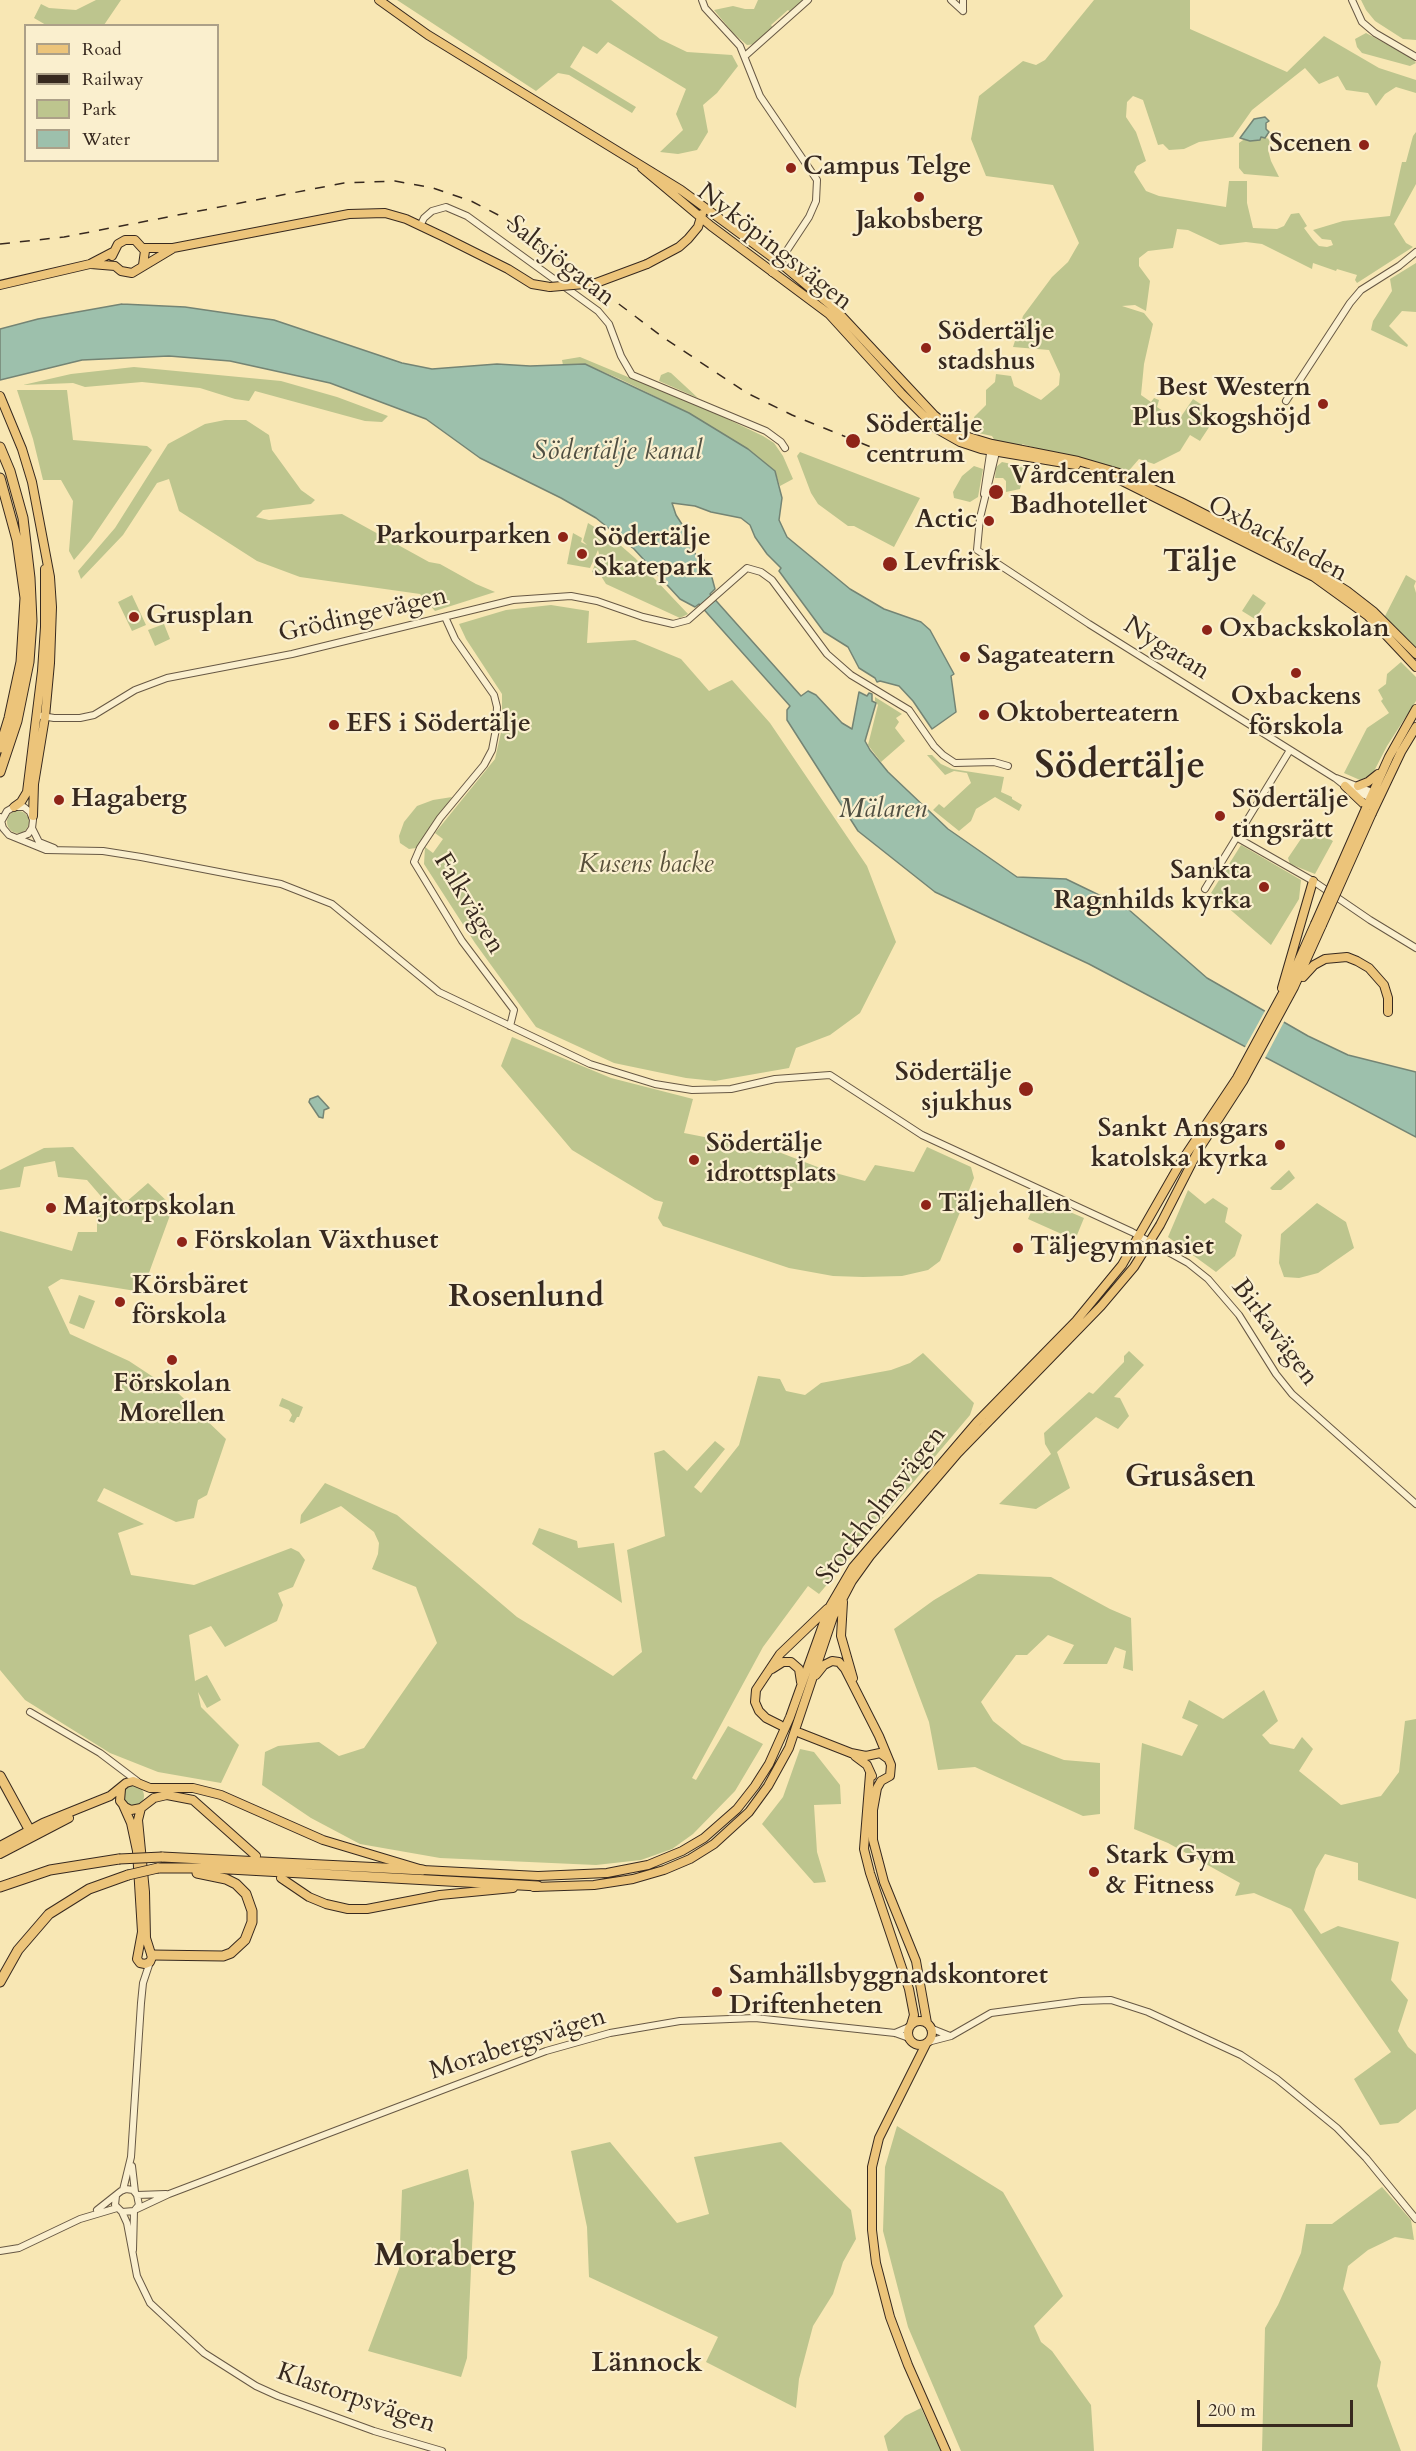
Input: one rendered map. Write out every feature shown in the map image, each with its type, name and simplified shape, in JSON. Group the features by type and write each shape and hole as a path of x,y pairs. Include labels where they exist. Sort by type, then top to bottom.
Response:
{"highway":[{"path":"0,447 16,492 32,621 28,662 16,721 0,772"},
{"path":"0,478 22,540"},
{"path":"0,748 21,662 27,579"},
{"path":"0,1776 29,1829"},
{"path":"0,1887 50,1869 119,1859 162,1857 423,1870"},
{"path":"0,1982 27,1937 49,1914 89,1888 128,1875 158,1870 211,1868 538,1886"},
{"path":"150,1956 223,1956 238,1948 245,1940 252,1922 250,1903 242,1888 236,1884 202,1873 158,1870"}],"main road":[{"name":"Nyköpingsvägen","path":"379,0 428,35 652,171 720,218 780,263 834,308 934,415 962,435 994,448"},
{"name":"Nyköpingsvägen","path":"636,163 711,226 830,314 937,429 960,442 994,448"},
{"path":"144,248 173,248 349,214 385,213 420,226 508,269 532,284 550,287 596,283 663,256 679,247 694,232 701,218 700,204"},
{"path":"663,256 701,218 720,218"},
{"path":"694,232 711,226"},
{"path":"0,285 90,264 113,252 118,244 125,240 135,240 144,248 146,257 143,265"},
{"path":"90,264 115,266 128,273 134,272 173,248"},
{"path":"113,252 115,266"},
{"path":"0,396 16,433 32,482 44,540 48,577 51,636 45,717 33,784 33,816"},
{"name":"Oxbacksleden","path":"994,448 1076,465 1116,478 1314,577 1368,616 1416,667"},
{"name":"Oxbacksleden","path":"994,448 1078,460 1119,473 1186,504 1312,569 1347,591 1374,612 1416,654"},
{"path":"13,807 21,802 27,792 45,627 48,577"},
{"path":"1402,653 1403,658 1416,672"},
{"path":"1240,1080 1319,925 1372,802 1383,768 1416,708"},
{"path":"1372,802 1416,728"},
{"path":"1358,786 1372,779 1383,768"},
{"path":"1345,786 1372,802"},
{"path":"1240,1080 1288,984 1313,881"},
{"path":"1288,984 1316,963 1334,957 1347,957 1369,968 1378,977 1388,998 1388,1012"},
{"name":"Stockholmsvägen","path":"145,1786 156,1789 193,1788 221,1795 323,1840 423,1870 538,1876 587,1875 648,1865 682,1851 716,1829 737,1809 755,1786 782,1737 829,1608 853,1568 976,1422 1090,1306 1113,1278 1198,1133 1240,1080"},
{"name":"Stockholmsvägen","path":"281,1878 309,1897 326,1904 367,1909 458,1892 538,1886 594,1885 650,1875 690,1859 726,1835 754,1806 776,1774 789,1748 833,1617 845,1593 866,1562 958,1453 1101,1306 1130,1272 1150,1242 1199,1149 1240,1080"},
{"path":"845,1593 841,1615 842,1636 859,1696"},
{"path":"780,1725 762,1714 755,1702 756,1690 780,1654 829,1608"},
{"path":"764,1676 778,1664 791,1662 799,1669 801,1684"},
{"path":"814,1678 821,1667 828,1662 839,1662 845,1669 876,1731 892,1771 877,1788 873,1810 873,1840 880,1871 916,1961 931,2037 908,2078 879,2139 872,2167 872,2230 876,2263 894,2326 946,2451"},
{"path":"867,1765 877,1743 876,1731"},
{"path":"800,1733 851,1754 867,1765 870,1773 864,1849 911,1996 914,2015 910,2026 910,2040 915,2051 908,2078"},
{"path":"851,1754 883,1754 887,1758"},
{"path":"870,1773 881,1781"},
{"path":"0,1846 29,1829 98,1802 122,1787 137,1781 145,1786 148,1796 138,1820 150,1956 146,1964 140,1963 136,1956 140,1950 142,1932 137,1851 131,1823 119,1797 122,1787"},
{"path":"0,1854 98,1805 111,1802 122,1804 131,1810 167,1795 193,1800 256,1856"},
{"path":"23,1841 29,1829"},
{"path":"140,1950 150,1956"},
{"path":"910,2026 917,2021 929,2026"},
{"path":"910,2040 918,2045 927,2043"}],"street":[{"path":"702,0 705,8 740,46 760,96 817,180 816,201 809,217 772,273"},
{"path":"745,56 808,0"},
{"path":"951,0 963,10 963,0"},
{"path":"1352,0 1362,22 1416,57"},
{"name":"Saltsjögatan","path":"420,226 424,218 432,211 446,207 467,216 598,311 609,324 621,356 632,375 766,431 781,441 785,448"},
{"path":"1286,401 1350,303 1361,290 1399,266 1416,252"},
{"name":"Nygatan","path":"994,448 976,541 977,550 1089,624 1345,786"},
{"name":"Grödingevägen","path":"36,715 80,718 94,715 135,690 167,678 292,654 513,600 571,596 673,624 688,620 747,568 767,575 827,654 851,675 909,710 933,746 955,763 994,762 1008,766"},
{"name":"Falkvägen","path":"446,617 455,639 494,695 497,707 496,729 492,750 484,765 440,818 420,848 414,862 462,941 514,1010 510,1026"},
{"path":"1205,889 1290,750"},
{"name":"Nygatan","path":"1335,778 1358,786 1372,802"},
{"path":"1,807 13,807 27,809 33,816 32,828 28,834 17,838 6,833 1,818 13,807"},
{"path":"32,828 43,845 63,850"},
{"path":"1236,837 1313,881 1416,948"},
{"name":"Birkavägen","path":"17,838 39,848 103,851 281,884 332,904 439,992 590,1064 655,1084 692,1090 731,1089 775,1078 830,1075 922,1135 1139,1236 1188,1263 1208,1279 1239,1315 1292,1394 1416,1504"},
{"path":"30,1712 100,1753 137,1781"},
{"path":"118,1767 122,1787"},
{"path":"123,2190 131,2157 143,1983 150,1956"},
{"path":"140,1963 143,1983"},
{"path":"927,2043 951,2036 991,2013 1081,2001 1111,2000 1148,2013 1241,2055 1276,2079 1337,2128 1366,2158 1416,2219"},
{"name":"Morabergsvägen","path":"135,2210 169,2194 546,2051 610,2033 669,2022 742,2018 895,2033 910,2040"},
{"name":"Morabergsvägen","path":"895,2033 910,2026"},
{"path":"929,2026 951,2036"},
{"path":"80,2219 120,2210 135,2210 139,2201 131,2157"},
{"path":"0,2251 19,2248 80,2219 106,2205 123,2190 129,2189 136,2194"},
{"name":"Morabergsvägen","path":"136,2194 169,2194"},
{"path":"116,2196 120,2210"},
{"name":"Klastorpsvägen","path":"120,2210 127,2223 133,2262 139,2282 150,2303 182,2334 227,2368 256,2386 308,2409 442,2451"},
{"name":"Klastorpsvägen","path":"133,2262 135,2210"}],"green space":[{"path":"96,0 121,0 105,24 44,24 34,18 41,4 49,8 76,10"},
{"path":"397,0 611,0 660,39 687,52 732,55 738,66 717,93 703,105 708,132 697,150 678,154 660,152 683,130 676,114 686,89 608,42 597,54 583,46 570,67 636,107 632,113 569,75 558,73 536,91"},
{"path":"758,0 805,0 792,14 788,10 771,25 774,30 756,44 747,45 733,33 714,10 733,6 754,9"},
{"path":"1094,0 1190,0 1190,29 1287,72 1324,36 1379,68 1416,80 1416,93 1396,87 1385,94 1376,106 1368,93 1346,90 1338,76 1319,84 1305,68 1252,110 1233,137 1199,142 1184,149 1169,150 1163,144 1158,145 1143,100 1133,96 1127,102 1126,117 1136,132 1146,161 1137,166 1134,172 1146,191 1159,196 1226,207 1229,181 1247,181 1247,203 1253,228 1277,229 1284,226 1291,214 1299,213 1307,226 1304,228 1313,240 1319,246 1327,247 1333,245 1331,240 1322,239 1313,230 1343,221 1390,216 1402,162 1406,162 1416,132 1416,184 1394,224 1406,243 1413,247 1357,283 1355,280 1357,275 1313,263 1312,269 1262,244 1246,242 1220,245 1188,230 1177,229 1173,248 1148,251 1139,258 1139,266 1150,281 1146,311 1135,305 1122,306 1144,313 1153,324 1144,364 1141,395 1151,402 1154,398 1159,400 1157,407 1178,421 1193,399 1217,415 1200,441 1190,435 1180,451 1154,464 1139,459 1126,474 1022,444 1022,446 995,441 992,436 978,433 974,417 986,405 986,390 995,382 996,374 1011,376 1014,386 1041,400 1059,385 1060,374 1049,350 1013,347 1023,316 1052,277 1068,262 1079,243 1053,185 986,176 971,139 979,96 1023,61 1036,65 1045,60"},
{"path":"1361,0 1416,0 1416,40 1403,39 1375,21"},
{"path":"1366,33 1412,58 1416,63 1410,66 1362,53 1355,39"},
{"path":"1246,138 1270,139 1268,150 1279,177 1244,174 1239,168 1239,143"},
{"path":"1416,263 1416,312 1402,311 1389,326 1408,345 1407,347 1371,330 1373,321 1392,291 1390,279"},
{"path":"580,357 719,415 763,436 774,443 783,456 793,479 780,486 775,471 748,449 689,413 585,364 563,365 562,360"},
{"path":"134,367 281,381 337,397 388,416 382,422 365,421 255,391 249,401 200,388 142,382 85,387 73,383 23,385 71,374"},
{"path":"668,372 698,398 659,381 661,375"},
{"path":"17,390 67,390 73,440 147,446 152,450 91,540 74,560 69,551 73,501 61,480 43,480"},
{"path":"225,420 246,420 269,435 272,450 301,490 315,500 311,504 263,510 256,517 269,520 342,514 429,562 440,564 495,592 435,611 420,594 300,577 257,561 179,511 169,479 157,483 123,535 81,579 78,571 115,528 168,444 205,424"},
{"path":"800,452 920,498 894,547 854,526 848,526 818,504 811,493 797,456"},
{"path":"1002,462 1026,467 1020,489 1006,492 1006,481 1003,478 995,478 996,467"},
{"path":"974,466 983,469 978,497 970,502 954,498 953,492 962,476"},
{"path":"588,523 612,538 635,558 688,614 680,618 606,584 601,576 592,572 599,554 598,550 590,568 567,564 573,533 582,538 581,542 587,545 583,541"},
{"path":"1406,575 1416,581 1414,586 1416,651 1384,618"},
{"path":"1253,594 1266,603 1255,619 1242,611"},
{"name":"Grusplan","path":"132,595 146,625 132,631 118,602"},
{"name":"Kusens backe","path":"551,605 589,611 587,643 635,640 681,659 709,691 732,680 770,723 867,866 896,942 860,1013 830,1035 796,1048 789,1068 715,1081 686,1078 614,1063 536,1027 475,943 424,864 425,847 433,853 443,839 435,833 495,759 502,728 502,694 466,639 459,624 506,610"},
{"path":"164,624 170,639 155,646 148,630"},
{"path":"1401,662 1416,677 1416,701 1387,746 1372,775 1360,780 1344,773 1367,728 1389,713 1381,701 1383,699 1378,690 1386,684 1387,674"},
{"path":"875,697 902,714 896,718 899,722 895,728 905,741 881,762 868,745 878,705"},
{"path":"927,755 932,755 941,764 952,769 1004,777 1001,792 1022,805 1019,811 995,797 976,809 971,821 959,831 933,810 939,804 944,808 971,783 967,773 954,771 945,775"},
{"path":"452,797 416,848 409,849 400,843 399,836 404,822 417,806 433,800"},
{"path":"14,811 22,811 29,818 29,826 22,833 14,833 7,826 7,818"},
{"path":"1309,827 1333,841 1315,874 1290,864 1288,858"},
{"path":"1241,845 1301,880 1299,899 1271,945 1211,893"},
{"name":"Södertälje idrottsplats","path":"512,1037 611,1078 693,1099 684,1133 776,1151 828,1171 865,1181 875,1165 914,1172 927,1147 971,1167 974,1178 940,1261 928,1270 902,1276 833,1276 789,1268 663,1226 658,1218 663,1202 655,1200 572,1150 501,1066"},
{"path":"73,1147 125,1203 148,1183 173,1207 142,1292 61,1279 48,1287 70,1334 129,1361 179,1394 226,1439 207,1495 198,1500 194,1518 176,1522 104,1488 97,1501 144,1524 118,1533 131,1575 194,1585 291,1548 299,1552 305,1560 293,1587 278,1593 283,1605 277,1621 225,1647 211,1626 189,1635 195,1681 207,1675 221,1700 207,1708 198,1692 201,1707 239,1745 221,1783 158,1772 110,1753 25,1700 0,1670 0,1231 72,1251 78,1232 97,1232 97,1216 105,1201 87,1180 58,1177 55,1161 24,1167 20,1187 0,1190 0,1170 44,1148"},
{"path":"1289,1170 1295,1178 1281,1190 1272,1190 1270,1188"},
{"path":"1188,1190 1205,1204 1213,1198 1228,1208 1225,1222 1242,1235 1235,1256 1216,1272 1168,1237"},
{"path":"1037,1198 1084,1218 1075,1240 1028,1219"},
{"path":"1317,1203 1346,1222 1354,1248 1318,1273 1299,1278 1284,1277 1279,1263 1281,1234"},
{"path":"79,1295 95,1301 84,1329 69,1323"},
{"path":"1129,1351 1144,1365 1114,1397 1120,1398 1129,1416 1118,1429 1096,1417 1057,1452 1070,1488 1036,1509 999,1504 1051,1454 1045,1444 1044,1433 1089,1392 1093,1394 1124,1362 1124,1356"},
{"path":"923,1353 974,1403 970,1415 819,1594 808,1586 763,1647 692,1778 696,1780 728,1726 763,1744 735,1791 693,1834 672,1849 641,1860 596,1865 440,1858 360,1844 311,1818 262,1785 265,1752 278,1746 319,1742 339,1756 364,1748 437,1643 416,1587 372,1569 378,1554 379,1543 374,1532 341,1506 300,1524 301,1515 325,1483 397,1515 517,1617 613,1676 642,1652 627,1550 665,1536 654,1453 664,1450 687,1471 715,1441 725,1449 694,1487 701,1493 739,1445 758,1376 780,1379 786,1391 805,1395 821,1383 891,1370 910,1363"},
{"path":"282,1398 303,1407 294,1423 289,1421 292,1415 289,1410 279,1406"},
{"path":"539,1528 577,1541 578,1548 614,1543 622,1603 532,1544"},
{"path":"978,1574 1051,1577 1131,1618 1133,1671 1123,1668 1126,1651 1115,1647 1107,1664 1063,1664 1074,1645 1048,1635 1027,1655 1016,1655 981,1702 993,1721 1022,1744 1064,1760 1100,1763 1100,1814 1083,1816 975,1767 938,1770 929,1722 894,1629 934,1600"},
{"path":"1264,1690 1278,1721 1262,1735 1270,1744 1294,1749 1302,1737 1313,1749 1299,1771 1341,1805 1381,1796 1399,1772 1405,1721 1416,1719 1416,1899 1358,1880 1358,1863 1325,1854 1316,1869 1304,1910 1321,1934 1338,1926 1399,1942 1391,1980 1408,2000 1398,2031 1408,2047 1416,2054 1416,2109 1398,2123 1380,2125 1354,2079 1391,2052 1291,1909 1254,1893 1235,1896 1240,1883 1168,1843 1134,1829 1142,1743 1182,1756 1198,1725 1182,1718 1189,1700 1223,1719"},
{"path":"800,1749 814,1752 840,1785 841,1804 814,1805 817,1852 826,1882 814,1883 762,1824 783,1797"},
{"path":"133,1785 141,1788 144,1796 141,1804 133,1807 125,1804 122,1796 125,1788"},
{"path":"897,2126 1003,2192 1063,2296 1034,2326 1041,2342 1052,2351 1091,2405 1094,2451 961,2451 908,2327 883,2231 885,2167"},
{"path":"610,2142 677,2223 709,2214 694,2157 781,2142 851,2210 856,2239 843,2262 833,2294 813,2326 799,2379 796,2408 706,2362 718,2337 589,2277 587,2227 571,2151"},
{"path":"468,2169 474,2203 467,2358 461,2377 368,2351 399,2269 402,2190"},
{"path":"1382,2187 1411,2220 1414,2240 1395,2237 1368,2250 1348,2266 1343,2289 1381,2362 1377,2386 1401,2451 1262,2451 1265,2328 1301,2253 1306,2224 1332,2224"},
{"path":"921,2408 941,2451 888,2451 884,2436 905,2416"}],"water":[{"path":"1265,117 1269,121 1266,123 1266,129 1269,132 1265,138 1250,141 1240,138 1254,119"},
{"name":"Södertälje kanal","path":"122,304 185,307 274,320 402,363 432,369 497,364 530,366 585,364 689,413 748,449 775,471 782,498 779,520 787,537 850,589 884,609 921,622 930,630 954,674 951,676 956,712 932,729 913,701 899,686 877,682 875,678 859,668 848,647 824,632 779,571 781,568 755,537 750,525 741,518 695,506 672,503 676,515 687,532 683,535 698,558 703,558 711,574 715,589 710,594 801,696 808,691 816,695 842,723 852,729 859,692 867,696 869,693 872,694 872,701 876,703 865,741 870,750 888,772 948,829 1017,877 1066,879 1128,909 1207,978 1308,1036 1348,1055 1416,1072 1416,1137 1089,964 935,892 858,831 787,720 787,710 790,706 699,604 695,607 680,599 634,549 596,518 480,458 426,419 330,383 230,361 169,356 82,360 0,380 0,329 38,319"},
{"path":"318,1096 329,1108 324,1110 323,1118 319,1117 309,1102 310,1099"}],"pier":[{"path":"1266,1009 1285,1020 1264,1060 1244,1049"}],"railway":[{"path":"0,244 64,237 344,183 395,181 433,188 471,201 506,219 664,338 747,393 792,415 883,452"}],"place":[{"name":"Scenen","path":"1364,145"},
{"name":"Campus Telge","path":"791,168"},
{"name":"Jakobsberg","path":"919,197"},
{"name":"Södertälje stadshus","path":"926,348"},
{"name":"Best Western Plus Skogshöjd","path":"1323,404"},
{"name":"Södertälje centrum","path":"853,441"},
{"name":"Vårdcentralen Badhotellet","path":"996,492"},
{"name":"Actic","path":"989,521"},
{"name":"Parkourparken","path":"563,537"},
{"name":"Södertälje Skatepark","path":"582,554"},
{"name":"Levfrisk","path":"890,564"},
{"name":"Grusplan","path":"134,617"},
{"name":"Oxbackskolan","path":"1207,630"},
{"name":"Sagateatern","path":"965,657"},
{"name":"Oxbackens förskola","path":"1296,673"},
{"name":"Oktoberteatern","path":"984,715"},
{"name":"EFS i Södertälje","path":"334,725"},
{"name":"Hagaberg","path":"59,800"},
{"name":"Södertälje tingsrätt","path":"1220,816"},
{"name":"Sankta Ragnhilds kyrka","path":"1264,887"},
{"name":"Södertälje sjukhus","path":"1026,1089"},
{"name":"Sankt Ansgars katolska kyrka","path":"1280,1145"},
{"name":"Södertälje idrottsplats","path":"694,1160"},
{"name":"Täljehallen","path":"926,1205"},
{"name":"Majtorpskolan","path":"51,1208"},
{"name":"Förskolan Växthuset","path":"182,1242"},
{"name":"Täljegymnasiet","path":"1018,1248"},
{"name":"Körsbäret förskola","path":"120,1302"},
{"name":"Förskolan Morellen","path":"172,1360"},
{"name":"Stark Gym & Fitness","path":"1094,1872"},
{"name":"Samhällsbyggnadskontoret Driftenheten","path":"717,1992"}],"district":[{"name":"Tälje","path":"1200,564"},
{"name":"Södertälje","path":"1120,768"},
{"name":"Rosenlund","path":"526,1299"},
{"name":"Grusåsen","path":"1190,1479"},
{"name":"Moraberg","path":"445,2258"},
{"name":"Lännock","path":"647,2365"}],"water label":[{"name":"Mälaren","path":"883,811"}]}
